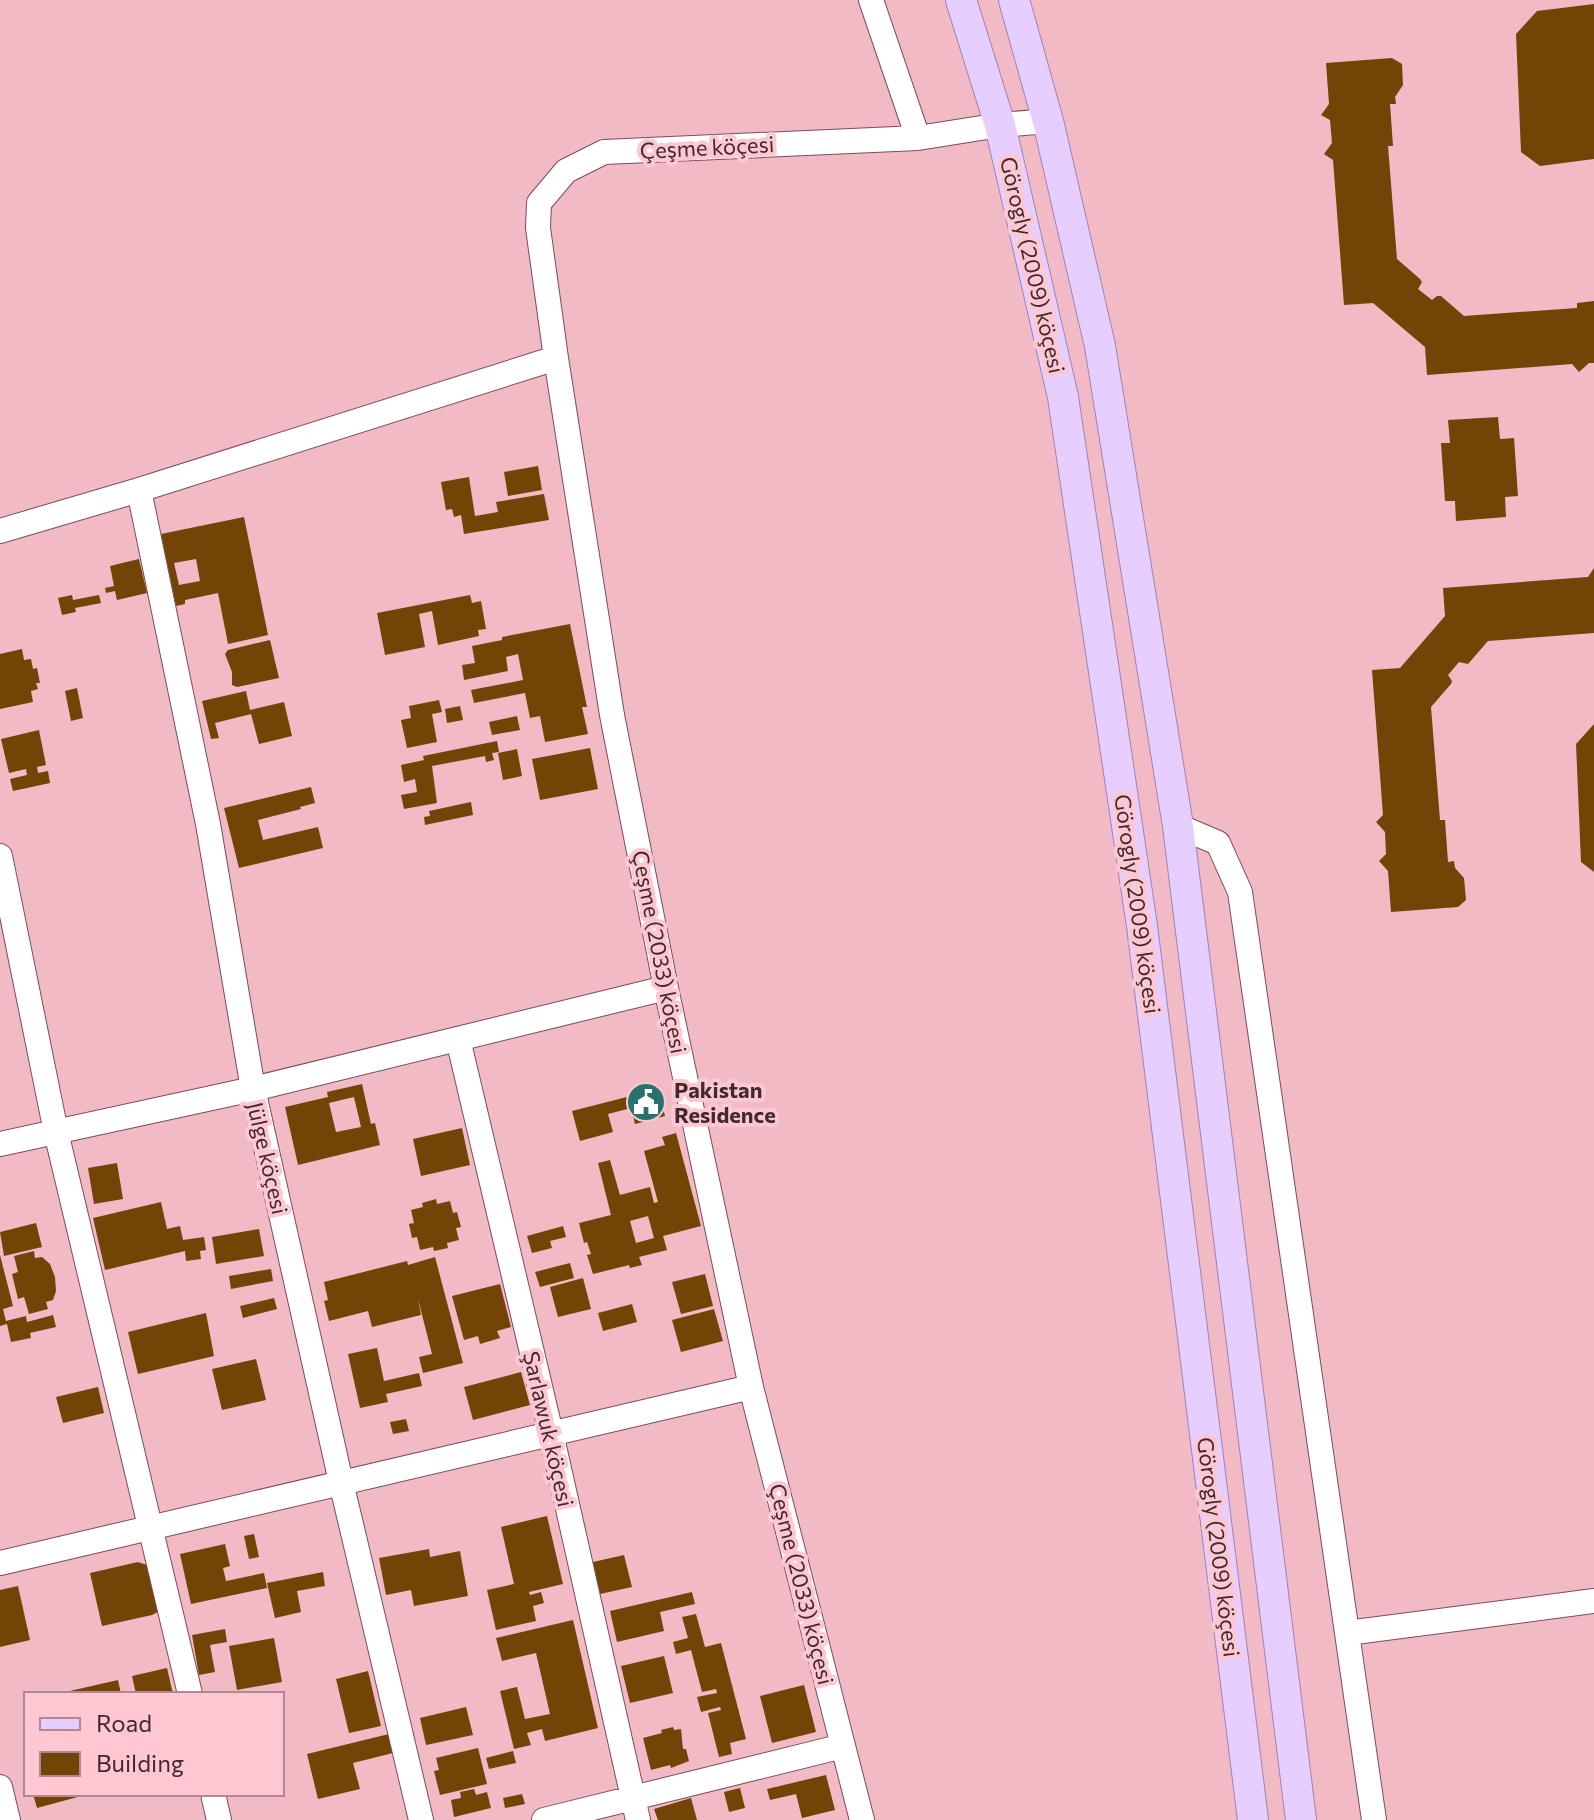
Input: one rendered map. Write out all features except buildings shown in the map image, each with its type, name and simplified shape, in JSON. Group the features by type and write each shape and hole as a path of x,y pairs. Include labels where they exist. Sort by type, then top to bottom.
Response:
{"main road":[{"name":"Görogly (2009) köçesi","path":"961,0 1000,125 1063,397 1142,926 1253,1820"},
{"name":"Görogly (2009) köçesi","path":"1014,0 1048,121 1100,346 1178,826 1301,1820"}],"street":[{"path":"871,0 918,138"},
{"name":"Çeşme köçesi","path":"556,358 538,228 539,203 566,171 604,152 918,138 1048,121"},
{"path":"0,531 556,358"},
{"name":"Çeşme (2033) köçesi","path":"556,358 612,715 666,988 751,1387 862,1820"},
{"name":"Jülge köçesi","path":"139,490 208,824 253,1089 421,1820"},
{"path":"1178,826 1218,843 1240,892 1374,1820"},
{"path":"0,856 56,1132 190,1692"},
{"path":"0,1144 253,1089 666,988"},
{"name":"Şarlawuk köçesi","path":"458,1039 635,1809"},
{"path":"0,1563 751,1387"},
{"path":"1347,1633 1594,1601"},
{"path":"544,1820 635,1809 843,1746"},
{"path":"0,1787 8,1820"},
{"path":"213,1796 219,1820"}],"place":[{"name":"Pakistan Residence","path":"646,1102"}]}
